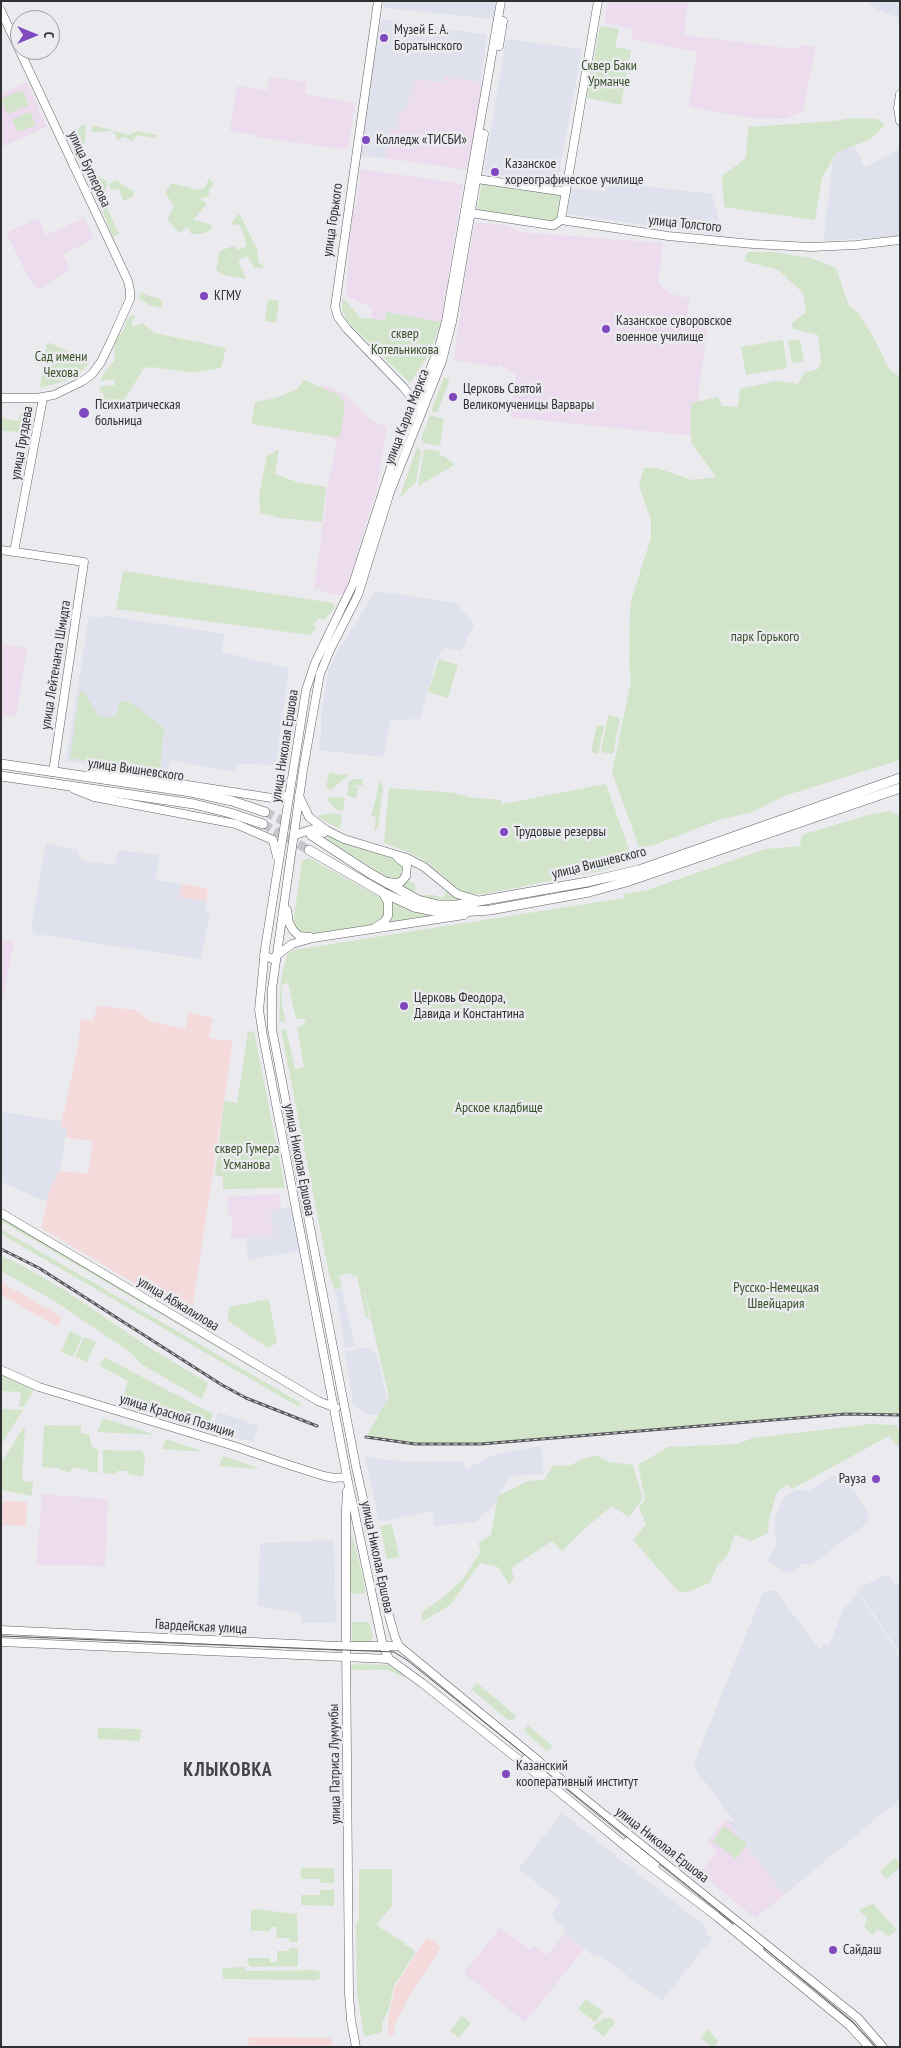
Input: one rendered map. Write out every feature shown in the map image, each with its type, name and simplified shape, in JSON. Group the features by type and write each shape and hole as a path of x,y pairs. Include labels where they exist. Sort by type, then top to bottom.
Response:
{"main road":[{"name":"улица Горького","path":"378,1 335,307 338,317 347,329 403,387 416,405 423,409"},
{"name":"улица Карла Маркса","path":"315,663 353,584 379,503 439,347 446,321 501,1"},
{"name":"улица Карла Маркса","path":"303,770 320,674 358,594 390,492 442,360 452,322 506,1"},
{"path":"561,220 598,1"},
{"name":"улица Бутлерова","path":"1,10 128,281 130,299 104,358 92,374 70,388 43,398"},
{"path":"900,94 898,108 900,121"},
{"path":"477,178 566,192"},
{"name":"улица Толстого","path":"471,213 554,225 561,220 668,236 753,244 811,247 856,245 900,240"},
{"path":"1,398 43,398"},
{"name":"улица Груздева","path":"14,552 43,398"},
{"path":"1,550 14,552"},
{"name":"улица Лейтенанта Шмидта","path":"14,552 84,562 53,772"},
{"name":"улица Николая Ершова","path":"315,663 306,690 264,955 259,1010 262,1036 334,1408 383,1646 389,1659 469,1719 581,1809 646,1855 675,1884 850,2026 869,2047"},
{"name":"улица Вишневского","path":"1,764 212,796 252,806 265,812"},
{"name":"улица Николая Ершова","path":"303,770 274,973 271,1003 272,1029 345,1411 395,1637 399,1646 602,1813"},
{"path":"81,776 103,774 135,777 272,798 290,795"},
{"name":"улица Вишневского","path":"1,776 194,804 263,824"},
{"name":"улица Вишневского","path":"311,835 402,892 428,903 457,905 486,902 639,870 899,783"},
{"name":"улица Вишневского","path":"309,850 382,892 414,907 433,912 456,914 490,910 589,892 626,882 899,783"},
{"path":"70,787 94,797 236,824 273,840 277,850 278,868"},
{"path":"300,796 309,817 326,830 344,839 407,858 424,868 457,894 486,902"},
{"path":"295,835 308,830 317,830 343,842 401,859 408,868 404,879 396,883 371,874"},
{"path":"286,897 291,927 299,936 312,937 380,925 386,919 389,911 388,902 382,892"},
{"path":"264,955 270,959 292,944 313,938 422,923 490,910"},
{"path":"262,971 274,973"},
{"name":"улица Абжалилова","path":"1,1213 318,1401 345,1411"},
{"name":"улица Красной Позиции","path":"1,1370 39,1387 324,1476 348,1479"},
{"name":"улица Патриса Лумумбы","path":"348,1479 346,1509 346,1658 349,1994 356,2047"},
{"name":"Гвардейская улица","path":"1,1630 346,1647 399,1646"},
{"name":"Гвардейская улица","path":"1,1642 389,1659"},
{"path":"389,1659 399,1646"},
{"path":"469,1719 506,1743 602,1813 647,1853 699,1889 771,1961"},
{"path":"515,1741 581,1809"},
{"name":"улица Николая Ершова","path":"699,1889 858,2018 883,2047"},
{"path":"716,1916 787,1961"}],"shaded area":[{"path":"384,1 497,1 494,19 384,8"},
{"path":"608,1 688,1 684,35 794,49 802,45 816,47 803,111 785,119 753,118 689,107 697,52 631,39 632,29 604,23"},
{"path":"867,1 900,1 900,18 877,10"},
{"path":"381,19 487,35 469,170 395,159 358,156"},
{"path":"506,39 582,49 557,184 484,173"},
{"path":"445,76 483,83 468,170 385,158 389,129 396,130 399,115 408,106 409,97 412,97 415,79 444,83"},
{"path":"270,77 307,82 306,94 355,103 348,150 257,137 257,135 230,131 237,86 267,90"},
{"path":"27,82 47,127 1,147 1,94"},
{"path":"853,144 865,167 900,149 900,236 823,241 834,152"},
{"path":"361,169 463,184 441,322 386,312 385,320 371,319 372,308 346,296 352,213 354,207 356,207"},
{"path":"610,182 712,194 723,236 567,214 571,188 605,191"},
{"path":"38,218 46,235 84,218 94,239 63,254 70,269 38,290 29,279 6,233"},
{"name":"Казанское суворовское военное училище","path":"475,222 505,225 520,232 663,243 658,283 671,294 690,298 687,319 708,323 693,436 510,417 516,374 498,364 498,367 454,360 464,283"},
{"path":"321,384 345,394 372,421 387,427 377,488 346,589 343,594 339,595 323,592 319,588 314,591 328,484 337,443 331,438 330,418"},
{"path":"376,591 457,603 474,625 461,651 446,648 436,660 420,719 391,720 383,757 319,750 321,715 328,671 340,647"},
{"path":"102,615 225,634 222,652 289,668 276,765 240,764 234,772 170,760 167,775 66,761 89,616 101,618"},
{"path":"1,644 27,648 16,716 4,714 2,726"},
{"path":"46,843 77,850 82,861 115,865 118,850 159,855 156,880 182,884 180,897 206,901 205,910 210,911 201,959 35,934 31,928"},
{"path":"182,884 208,888 206,901 180,897"},
{"path":"1,939 14,941 3,1000 1,1000"},
{"path":"98,1006 136,1010 152,1022 185,1029 189,1013 213,1018 209,1038 233,1041 191,1317 41,1228 50,1189 60,1171 88,1174 93,1141 66,1138 67,1129 61,1125 79,1041 80,1019 92,1021"},
{"path":"3,1112 62,1121 61,1125 67,1129 60,1171 50,1189 47,1202 1,1182 1,1122"},
{"path":"280,1194 281,1209 270,1212 274,1235 231,1239 232,1218 228,1212 227,1197"},
{"path":"291,1207 301,1251 248,1260 246,1238 274,1235 270,1211"},
{"path":"1,1282 62,1317 58,1327 1,1295"},
{"path":"342,1289 355,1346 345,1348 335,1290"},
{"path":"370,1347 377,1355 391,1414 368,1415 353,1404 345,1351"},
{"path":"218,1412 259,1426 253,1442 211,1431"},
{"path":"541,1446 544,1474 509,1476 498,1499 476,1522 434,1526 432,1511 379,1522 365,1456 377,1459 417,1462 463,1461 466,1469 496,1454"},
{"path":"834,1475 848,1483 867,1511 870,1521 812,1564 802,1564 789,1574 768,1561 776,1544 774,1521 783,1498 796,1490 810,1490"},
{"path":"42,1494 108,1499 105,1566 36,1565"},
{"path":"1,1501 27,1502 26,1526 1,1525"},
{"path":"334,1540 336,1622 302,1623 301,1613 258,1606 260,1543"},
{"path":"888,1574 896,1585 900,1583 900,1653 857,1589"},
{"path":"775,1590 819,1649 825,1644 829,1645 843,1610 858,1593 900,1656 900,1799 784,1895 726,1819 735,1822 693,1766 763,1592"},
{"path":"562,1813 708,1929 705,1933 712,1938 662,2001 599,1955 594,1956 564,1934 565,1927 554,1919 552,1913 560,1901 518,1869"},
{"path":"726,1819 784,1895 755,1918 700,1873 717,1852 707,1842"},
{"path":"500,1928 531,1950 534,1946 547,1955 564,1934 584,1949 525,2022 464,1973"},
{"path":"427,1937 441,1947 411,1993 394,2026 394,2035 388,2035 388,2019 395,1987"},
{"path":"249,2037 331,2038 333,2047 248,2047"}],"green space":[{"name":"Сквер Баки Урманче","path":"600,26 619,29 615,47 631,50 621,105 587,98"},
{"path":"22,90 29,105 7,114 1,99"},
{"path":"30,112 36,125 18,132 12,120"},
{"path":"853,118 877,119 885,125 871,139 836,153 822,178 815,220 724,207 722,176 746,158 748,127"},
{"path":"86,125 85,143 80,147 83,157 80,160 73,140 80,126"},
{"path":"92,125 129,135 138,131 158,135 154,138 137,135 132,141 125,137 118,140 113,131 92,132"},
{"path":"92,173 107,181 106,193 96,200 94,192 90,189 90,176"},
{"path":"209,178 214,184 209,190 209,196 200,199 207,204 193,220 210,224 212,229 202,234 191,234 188,227 179,233 167,219 174,207 165,192 172,183 198,190 205,188"},
{"path":"116,180 134,192 133,197 123,201 119,189 111,190 109,184"},
{"path":"482,181 562,195 555,222 477,212"},
{"path":"106,206 119,234 113,237 101,208"},
{"path":"239,213 257,249 258,261 265,268 254,268 248,256 238,260 246,279 224,275 216,270 220,251 233,246 239,250 247,246 240,225 231,224"},
{"name":"парк Горького","path":"748,252 773,252 811,258 836,268 849,306 858,312 889,369 900,377 900,760 784,796 750,813 721,819 652,846 639,847 612,772 631,682 629,663 632,597 651,538 651,520 639,486 644,468 657,468 692,480 716,477 691,442 691,403 718,397 722,406 738,407 740,389 776,381 798,384 804,373 818,369 821,361 818,335 793,329 791,324 806,312 803,293 778,270 744,261"},
{"path":"141,292 158,298 163,303 161,308 149,305 139,298"},
{"name":"сквер Котельникова","path":"343,298 361,318 385,320 386,312 441,322 430,352 410,383 347,321 342,309"},
{"path":"268,299 279,301 276,323 265,321"},
{"path":"133,314 136,317 131,321 133,327 142,323 155,333 226,348 221,368 193,373 152,367 144,368 121,405 111,411 99,387 115,385 114,380 100,381 104,372 115,360 114,336 122,333 128,318"},
{"path":"800,339 804,361 792,363 788,341"},
{"path":"783,340 787,368 746,375 741,347"},
{"name":"Сад имени Чехова","path":"47,342 88,359 89,363 83,370 65,381 40,388"},
{"path":"444,377 449,379 449,382 437,413 432,411 432,408"},
{"path":"304,380 339,395 345,405 340,438 251,424 255,402 276,398 297,389"},
{"path":"1,404 2,418 18,421 20,413 34,415 31,434 1,430"},
{"path":"430,415 444,419 440,446 424,443 421,439"},
{"path":"417,447 421,452 416,482 399,499"},
{"path":"279,449 275,474 297,482 326,487 322,522 281,518 260,513 259,495 267,456"},
{"path":"424,449 440,451 439,455 444,456 455,465 418,486"},
{"path":"123,571 333,603 335,608 324,620 320,618 313,624 316,628 310,635 116,609"},
{"path":"439,659 458,665 448,698 428,692"},
{"path":"80,690 85,694 98,715 112,718 117,714 119,701 130,702 164,728 160,773 70,758"},
{"path":"608,715 620,718 613,754 601,752"},
{"path":"597,725 604,726 598,754 591,752"},
{"path":"329,772 339,775 350,774 331,790 326,788"},
{"path":"363,779 362,786 354,785 353,789 354,786 358,787 356,798 347,796 349,781"},
{"path":"380,780 383,787 378,828 374,831 376,817 371,816"},
{"name":"Трудовые резервы","path":"606,784 633,861 601,871 484,894 473,894 461,891 422,859 384,843 389,788 457,793 458,795 466,795 466,797 501,800 502,804"},
{"path":"332,797 345,798 343,811 336,810 327,799"},
{"name":"Арское кладбище","path":"889,811 900,816 900,1415 846,1414 481,1444 415,1444 366,1437 389,1397 363,1285 369,1318 366,1318 357,1276 352,1277 351,1273 339,1276 342,1287 335,1290 329,1274 281,1030 286,1029 295,1069 304,1067 297,1028 306,1022 305,1019 296,1019 288,983 282,984 282,1006 286,1023 279,1021 281,980 288,954 293,950 624,898 624,894 647,890 766,849 800,846 802,835 864,816"},
{"path":"331,813 342,815 340,829 316,816"},
{"path":"313,831 399,861 405,866 402,878 393,881"},
{"path":"309,858 383,899 387,913 379,924 314,935 299,933 293,923 302,861"},
{"path":"410,868 408,880 415,884 415,895 434,895 443,898 447,890 466,900 436,900 415,896 399,889"},
{"path":"390,902 418,912 440,915 386,923"},
{"name":"сквер Гумера Усманова","path":"254,1031 285,1188 223,1189 223,1177 215,1175 224,1101 237,1103 248,1032"},
{"path":"1,1217 256,1366 254,1369 1,1221"},
{"path":"1,1229 301,1403 299,1407 1,1234"},
{"path":"1,1256 16,1262 66,1291 147,1346 208,1383 202,1399 141,1364 131,1353 53,1300 1,1271"},
{"path":"269,1299 277,1343 268,1348 228,1321 229,1307"},
{"path":"70,1331 82,1337 73,1357 61,1352"},
{"path":"84,1337 96,1342 87,1362 75,1357"},
{"path":"104,1357 213,1414 207,1432 121,1404 128,1381 100,1366"},
{"path":"1,1375 34,1389 24,1407 19,1406 21,1392 1,1391"},
{"path":"3,1409 23,1410 1,1445 1,1412"},
{"path":"103,1418 156,1435 97,1432"},
{"path":"871,1424 896,1425 900,1430 900,1444 897,1446 889,1436 792,1489 787,1484 777,1492 769,1520 768,1533 751,1541 735,1534 728,1555 717,1566 710,1583 687,1592 678,1591 633,1540 646,1524 639,1508 645,1499 638,1465 668,1447 737,1444 753,1438"},
{"path":"44,1425 81,1426 81,1433 89,1434 92,1447 98,1450 98,1473 89,1472 87,1469 72,1468 70,1472 62,1471 59,1468 42,1467"},
{"path":"23,1428 25,1428 22,1481 33,1482 32,1496 1,1490 1,1463"},
{"path":"166,1439 204,1452 162,1449"},
{"path":"103,1450 142,1451 145,1456 143,1476 129,1475 128,1471 117,1471 115,1474 103,1473"},
{"path":"595,1455 609,1462 633,1465 643,1498 629,1517 612,1506 584,1529 562,1551 552,1541 511,1568 514,1578 509,1585 498,1567 480,1563 450,1605 422,1622 422,1612 441,1599 463,1579 481,1551 478,1543 491,1535 498,1496 528,1481 544,1480 553,1466 571,1465"},
{"path":"223,1456 261,1469 219,1466"},
{"path":"392,1524 399,1557 387,1559 380,1526"},
{"path":"351,1538 353,1538 365,1586 365,1593 361,1594 353,1594 350,1589"},
{"path":"352,1622 367,1622 370,1624 373,1636 370,1642 355,1644 352,1642"},
{"path":"352,1665 388,1665 404,1675 403,1677 388,1670 350,1670"},
{"path":"477,1683 516,1716 513,1720 508,1720 471,1689"},
{"path":"528,1725 552,1746 547,1751 526,1733 525,1729"},
{"path":"98,1728 141,1729 140,1741 98,1739"},
{"path":"724,1826 747,1844 736,1859 713,1841"},
{"path":"895,1858 900,1863 900,1867 886,1879 880,1871"},
{"path":"301,1868 334,1868 334,1883 320,1883 320,1879 301,1879"},
{"path":"359,1869 392,1869 392,1906 376,1925 405,1943 415,1953 394,1986 388,2011 382,2023 382,2032 367,2036 364,2035 357,1994 356,1923 359,1921"},
{"path":"320,1890 334,1890 334,1906 301,1905 301,1895 320,1895"},
{"path":"873,1904 897,1930 889,1936 878,1929 872,1935 864,1927 867,1918 859,1910"},
{"path":"253,1909 297,1914 298,1942 289,1942 289,1938 277,1938 276,1927 270,1927 270,1931 251,1931 251,1912"},
{"path":"289,1948 298,1948 298,1966 251,1967 248,1964 248,1958 270,1958 270,1962 277,1962 277,1951 289,1951"},
{"path":"245,1967 245,1971 317,1970 320,1972 321,1977 317,1980 223,1979 222,1968"},
{"path":"586,1999 603,2012 595,2022 578,2009"},
{"path":"462,2016 471,2023 459,2038 450,2031"},
{"path":"605,2017 607,2019 609,2017 615,2022 611,2028 609,2025 610,2029 604,2037 592,2027"},
{"path":"707,2029 718,2041 715,2047 712,2047 701,2038"}],"tunnel":[{"path":"265,812 302,830"},
{"path":"263,824 309,850"}],"tram line":[{"path":"1,1636 394,1652 407,1660 755,1940 853,2022 876,2047"}],"railway":[{"path":"1,1249 39,1268 222,1385 246,1398 317,1426"},
{"path":"366,1437 415,1444 481,1444 846,1414 900,1415"}],"place":[{"name":"Музей Е. А. Боратынского","path":"384,38"},
{"name":"Колледж «ТИСБИ»","path":"366,140"},
{"name":"Казанское хореографическое училище","path":"495,172"},
{"name":"КГМУ","path":"204,296"},
{"name":"Казанское суворовское военное училище","path":"606,329"},
{"name":"Церковь Святой Великомученицы Варвары","path":"453,397"},
{"name":"Психиатрическая больница","path":"84,413"},
{"name":"Трудовые резервы","path":"504,832"},
{"name":"Церковь Феодора, Давида и Константина","path":"404,1006"},
{"name":"Рауза","path":"876,1479"},
{"name":"Казанский кооперативный институт","path":"506,1774"},
{"name":"Сайдаш","path":"833,1950"}],"district":[{"name":"КЛЫКОВКА","path":"228,1771"}],"park label":[{"name":"Русско-Немецкая Швейцария","path":"776,1296"}]}
